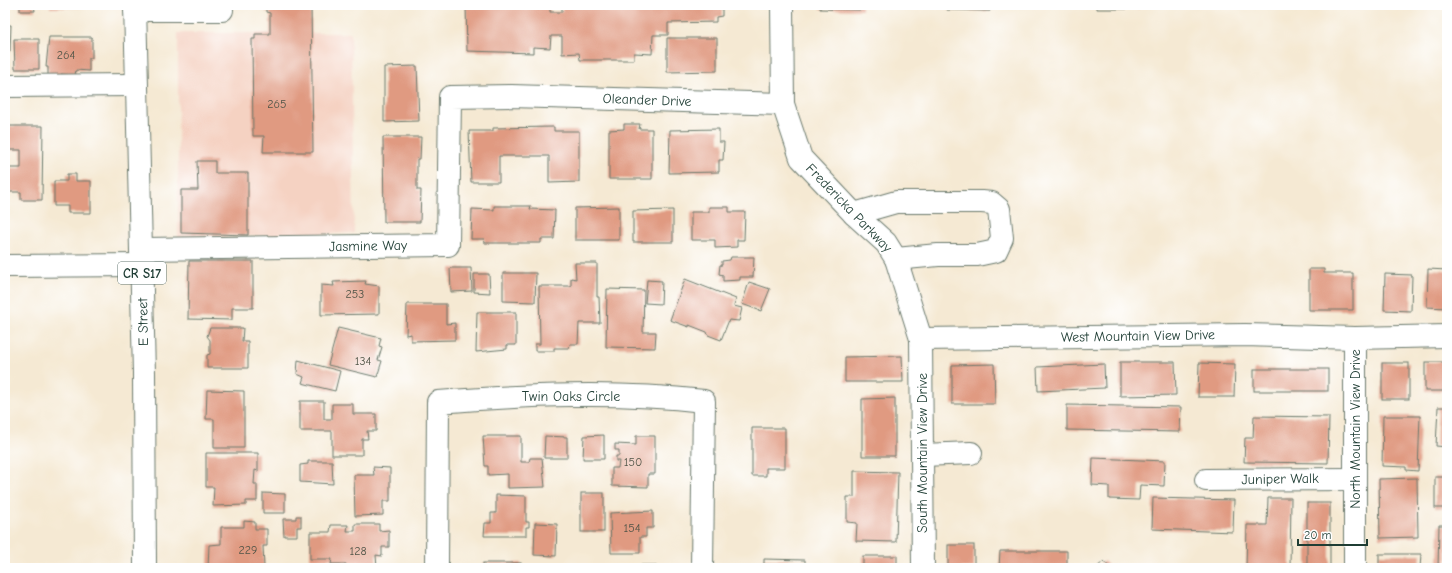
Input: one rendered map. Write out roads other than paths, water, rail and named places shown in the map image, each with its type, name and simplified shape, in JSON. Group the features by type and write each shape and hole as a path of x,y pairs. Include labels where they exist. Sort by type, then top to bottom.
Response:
{"street":[{"name":"Fredericka Parkway","path":"782,5 783,104 801,158 854,214 886,244 896,259 921,339"},
{"path":"135,8 222,10"},
{"name":"E Street","path":"135,8 141,258 145,568"},
{"path":"5,86 136,85"},
{"name":"Oleander Drive","path":"450,97 510,96 783,104"},
{"name":"Jasmine Way","path":"5,266 359,246 448,245 450,97"},
{"path":"854,214 896,202 982,202 992,203 999,209 1002,238 996,251 977,255 938,255 896,259"},
{"name":"West Mountain View Drive","path":"921,339 1245,335 1355,338 1447,336"},
{"name":"North Mountain View Drive","path":"1355,338 1355,568"},
{"name":"South Mountain View Drive","path":"921,339 923,568"},
{"name":"Twin Oaks Circle","path":"437,568 438,402 529,395 658,396 704,402 702,568"},
{"path":"922,455 971,453"},
{"name":"Juniper Walk","path":"1206,480 1355,478"}]}
